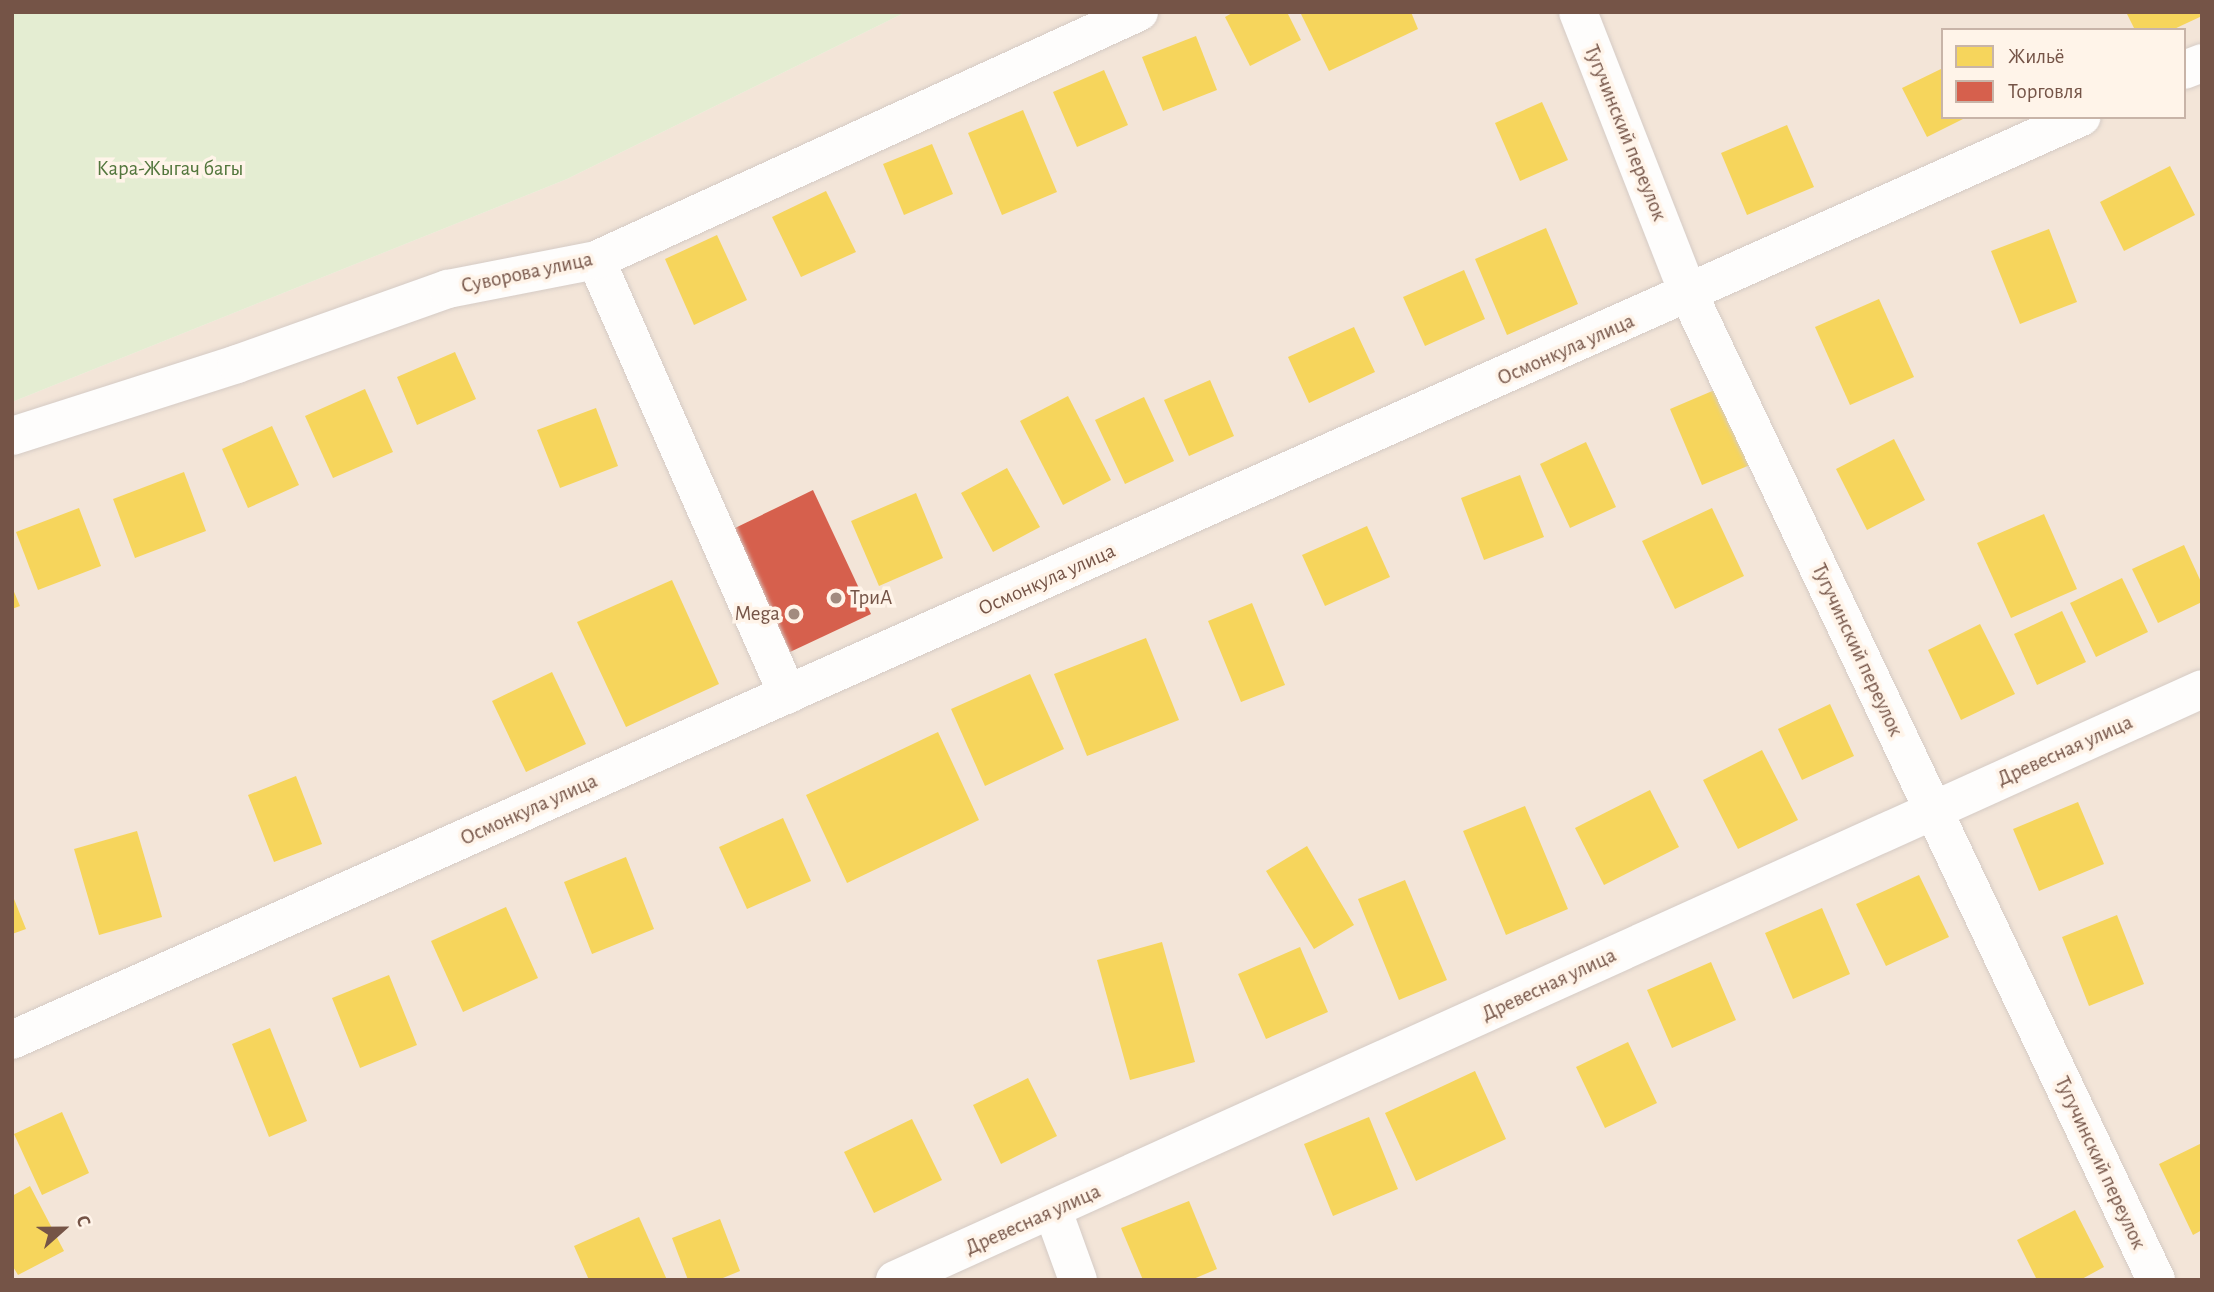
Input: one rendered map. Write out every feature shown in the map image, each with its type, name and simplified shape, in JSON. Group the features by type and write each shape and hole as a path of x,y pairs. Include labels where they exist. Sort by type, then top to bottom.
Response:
{"street":[{"name":"Суворова улица","path":"12,436 237,364 448,289 596,260 1139,12"},
{"name":"Тугучинский переулок","path":"1578,12 1689,295 2155,1280"},
{"path":"2186,70 2202,62"},
{"name":"Осмонкула улица","path":"12,1040 1689,295 2077,119"},
{"path":"596,260 788,695"},
{"name":"Древесная улица","path":"895,1280 1053,1212 2202,689"},
{"path":"1053,1212 1078,1280"}],"shaded area":[{"path":"906,12 2202,12 2202,1280 12,1280 12,402 567,179"}],"green space":[{"name":"Кара-Жыгач багы","path":"12,12 906,12 567,179 12,402"}],"building: Жильё":[{"path":"1234,12 1287,12 1301,40 1250,66 1225,17"},
{"path":"1300,12 1411,12 1418,29 1329,71"},
{"path":"2126,12 2202,12 2202,16 2176,28 2134,28"},
{"path":"1196,36 1217,90 1163,111 1142,57"},
{"path":"1941,69 1941,119 1963,119 1927,137 1902,88"},
{"path":"1104,70 1128,125 1077,147 1053,92"},
{"path":"1542,102 1568,160 1520,181 1495,123"},
{"path":"1023,110 1057,192 1002,215 968,133"},
{"path":"1787,125 1814,187 1747,215 1721,153"},
{"path":"932,144 953,194 904,215 883,164"},
{"path":"2170,166 2195,215 2124,251 2100,202"},
{"path":"826,191 856,252 801,277 772,217"},
{"path":"1546,228 1578,304 1507,335 1475,259"},
{"path":"2049,229 2077,302 2020,324 1991,251"},
{"path":"717,235 747,300 694,325 665,259"},
{"path":"1464,270 1485,319 1425,346 1403,297"},
{"path":"1879,299 1914,377 1850,405 1815,327"},
{"path":"1354,327 1375,372 1309,403 1288,357"},
{"path":"455,352 476,399 417,425 397,377"},
{"path":"1210,380 1234,436 1189,456 1164,400"},
{"path":"365,389 393,452 333,478 305,416"},
{"path":"1717,389 1750,465 1702,485 1670,409"},
{"path":"1068,396 1111,480 1063,505 1020,421"},
{"path":"1144,397 1174,461 1125,484 1095,420"},
{"path":"596,408 618,466 560,488 537,430"},
{"path":"272,426 299,485 248,508 222,449"},
{"path":"1894,439 1925,500 1867,530 1836,469"},
{"path":"1586,442 1616,507 1570,528 1540,464"},
{"path":"1007,468 1040,527 993,552 961,493"},
{"path":"184,472 206,531 135,558 113,499"},
{"path":"1520,475 1544,537 1484,560 1461,498"},
{"path":"916,493 943,558 879,586 851,521"},
{"path":"79,508 101,566 38,590 16,532"},
{"path":"1712,508 1744,576 1675,609 1642,541"},
{"path":"2044,514 2077,589 2011,618 1977,543"},
{"path":"1367,526 1390,577 1325,606 1302,555"},
{"path":"2184,545 2202,584 2202,602 2158,623 2132,569"},
{"path":"2122,578 2148,632 2096,657 2070,603"},
{"path":"672,580 719,684 626,727 577,622"},
{"path":"12,587 20,606 12,609"},
{"path":"1252,603 1285,685 1241,702 1208,621"},
{"path":"2062,611 2086,662 2037,685 2014,634"},
{"path":"1980,624 2015,694 1961,720 1928,650"},
{"path":"1146,638 1179,720 1087,756 1054,674"},
{"path":"552,672 586,744 526,772 492,701"},
{"path":"1030,674 1064,749 985,786 951,709"},
{"path":"1830,704 1854,756 1802,780 1778,729"},
{"path":"938,732 979,820 847,883 806,795"},
{"path":"1762,750 1798,820 1738,849 1703,780"},
{"path":"296,776 322,844 274,862 248,795"},
{"path":"1650,790 1679,847 1604,885 1575,828"},
{"path":"2078,802 2104,864 2039,891 2013,829"},
{"path":"1525,806 1568,909 1506,935 1463,831"},
{"path":"783,818 811,881 747,909 719,847"},
{"path":"137,831 162,917 99,935 74,849"},
{"path":"1307,846 1354,925 1314,949 1266,871"},
{"path":"626,857 654,929 592,954 564,882"},
{"path":"1919,875 1949,937 1886,966 1856,904"},
{"path":"1405,880 1447,980 1399,1000 1358,899"},
{"path":"12,894 26,929 12,934"},
{"path":"506,907 538,978 463,1012 431,941"},
{"path":"1822,908 1850,974 1793,999 1765,933"},
{"path":"2117,915 2144,984 2089,1006 2062,937"},
{"path":"1162,942 1195,1062 1130,1080 1097,960"},
{"path":"1300,947 1328,1012 1266,1039 1238,974"},
{"path":"1711,962 1736,1020 1672,1048 1647,990"},
{"path":"389,975 417,1045 360,1068 332,998"},
{"path":"270,1028 307,1121 269,1137 232,1044"},
{"path":"1628,1042 1657,1103 1605,1128 1576,1067"},
{"path":"1475,1071 1506,1139 1416,1181 1385,1113"},
{"path":"1028,1078 1057,1136 1001,1164 973,1105"},
{"path":"62,1112 89,1173 42,1195 14,1134"},
{"path":"1369,1117 1398,1189 1333,1216 1304,1144"},
{"path":"912,1119 942,1180 874,1213 844,1152"},
{"path":"2202,1143 2202,1230 2193,1235 2159,1164"},
{"path":"30,1186 64,1251 18,1275 12,1265 12,1196"},
{"path":"1189,1201 1217,1269 1191,1280 1143,1280 1121,1228"},
{"path":"2075,1210 2104,1267 2080,1280 2037,1280 2017,1240"},
{"path":"639,1217 667,1280 589,1280 574,1246"},
{"path":"720,1219 740,1271 718,1280 688,1280 672,1238"}],"building: Торговля":[{"path":"813,490 871,614 790,652 733,529"}],"place":[{"name":"ТриА","path":"836,598"},
{"name":"Mega","path":"794,614"}]}
